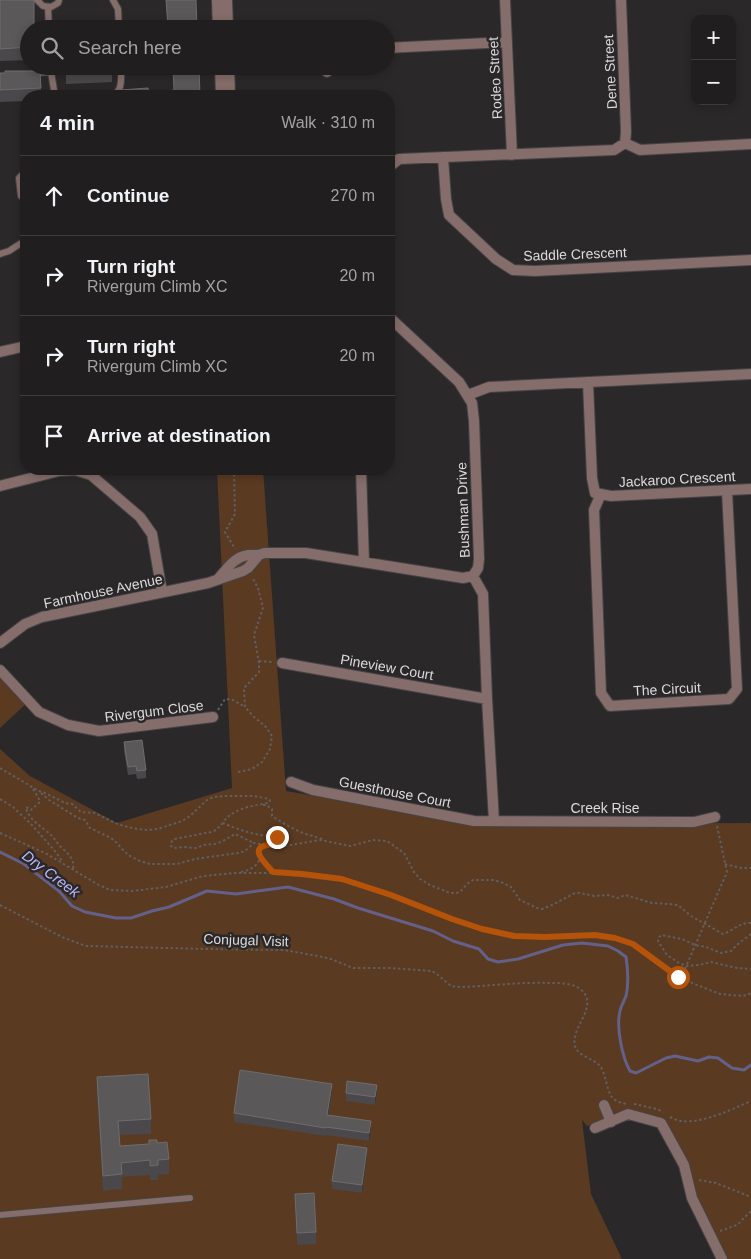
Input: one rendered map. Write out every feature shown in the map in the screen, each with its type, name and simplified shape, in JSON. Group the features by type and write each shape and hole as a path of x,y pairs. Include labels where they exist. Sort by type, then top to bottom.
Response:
{"street":[{"path":"217,0 218,20"},
{"path":"226,0 227,20"},
{"name":"Rodeo Street","path":"505,0 512,154"},
{"name":"Dene Street","path":"621,0 625,143"},
{"path":"395,48 507,42"},
{"path":"220,75 221,90"},
{"path":"229,75 230,90"},
{"path":"395,162 399,159 614,150 625,143 640,150 751,144"},
{"name":"Saddle Crescent","path":"444,157 446,199 450,215 496,259 513,270 535,271 751,260"},
{"name":"Bushman Drive","path":"395,323 459,382 472,403 480,559 478,568 473,576 483,594 494,821"},
{"path":"0,352 20,347"},
{"path":"468,395 489,387 751,374"},
{"name":"Jackaroo Crescent","path":"588,382 592,478 595,493 611,496 751,489"},
{"path":"0,486 44,475"},
{"path":"91,475 140,517 152,534 162,592"},
{"path":"361,475 364,562"},
{"name":"The Circuit","path":"601,494 594,510 601,694 610,706 729,699 737,689 727,490"},
{"path":"218,579 236,559 248,555 259,556 264,553 306,553 463,578 473,576"},
{"name":"Farmhouse Avenue","path":"0,643 25,624 42,617 208,583 247,569 259,556"},
{"name":"Pineview Court","path":"282,663 487,699"},
{"name":"Rivergum Close","path":"0,670 39,712 68,725 99,731 213,717"},
{"name":"Guesthouse Court","path":"291,782 313,790 474,821 494,821"},
{"name":"Creek Rise","path":"494,821 694,822 715,816"},
{"path":"604,1105 611,1122"},
{"path":"595,1128 628,1114 661,1122 684,1165 692,1198 722,1259"}],"lane":[{"path":"38,0 43,6 48,7 51,7 58,0"},
{"path":"113,0 118,9 119,20"},
{"path":"48,7 49,20"},
{"path":"51,75 54,90"},
{"path":"119,90 121,75"},
{"path":"0,254 20,244"},
{"path":"0,1216 190,1198"}],"path":[{"path":"234,475 234,514 225,532 240,557"},
{"path":"245,707 244,688 259,672 254,635 263,608 258,588 247,569"},
{"path":"259,661 282,663"},
{"path":"213,717 225,699 233,700 245,707 266,727 272,736 270,750 262,762 252,770 238,772"},
{"path":"0,768 31,787 65,803 72,804 81,812 95,813 115,823 137,829 158,829 182,821 213,797 254,796 270,799 268,803 239,810 225,818 216,830 174,839 171,846 173,848 196,848 221,842 234,834 254,843 285,846 320,840 350,846 373,840 386,841 404,853 414,872 420,878 430,885 450,893 460,892 473,880 494,880 511,887 520,900 536,908 552,905 575,893 594,896 608,895 618,898 625,895 652,903 678,905 691,916 723,934 730,932 738,925 751,922"},
{"path":"31,787 40,802 31,810 26,806 26,810 69,854 73,860 73,869"},
{"path":"39,791 48,800 78,818 85,820 90,828 114,840 130,856 150,864 177,864 195,859 238,853 245,851 254,843"},
{"path":"0,799 14,807 31,824 64,864"},
{"path":"261,804 272,809 272,816 292,828 325,841"},
{"path":"681,978 727,872 715,816"},
{"path":"223,823 255,835 277,837 280,841 275,844"},
{"path":"0,833 47,854 110,890 132,891 166,887 203,876 240,873 273,872 342,879 482,929 514,936 595,935 615,938 633,944 681,978 720,994 743,996 751,993"},
{"path":"264,845 259,852 260,858 273,872"},
{"path":"240,873 256,865 260,858"},
{"path":"725,864 740,868 751,867"},
{"name":"Conjugal Visit","path":"0,905 62,937 86,946 284,950 325,957 353,968 432,971 451,986 461,988 540,983 574,985 581,989 588,1001 577,1032 575,1046 578,1052 598,1063 608,1090"},
{"path":"751,934 731,951 721,953 668,936 662,935 658,941 667,955 679,964 686,966 711,962 751,969"},
{"path":"670,1117 681,1121 700,1119 728,1111 751,1101"},
{"path":"687,1179 716,1183 751,1197"},
{"path":"710,1235 737,1225 751,1211"}],"shaded area":[{"path":"217,475 263,475 286,791 476,824 750,823 751,820 751,1259 723,1259 661,1123 628,1114 587,1126 582,1120 591,1194 622,1259 0,1259 0,749 30,776 117,823 232,788"},
{"path":"0,670 29,701 0,728"}],"building":[{"path":"0,0 34,0 34,20 20,20 20,48 0,49"},
{"path":"166,0 196,0 197,20 167,20"},
{"path":"5,71 20,71 20,75 40,75 41,88 0,90 0,73 5,73"},
{"path":"173,75 199,75 200,90 174,90"},
{"path":"148,88 148,90 121,90"},
{"path":"142,740 146,770 137,771 136,766 128,767 124,742"},
{"path":"240,1070 332,1084 327,1115 371,1121 369,1133 325,1128 234,1113"},
{"path":"148,1074 151,1119 118,1121 120,1146 149,1144 149,1140 157,1140 157,1143 167,1142 169,1159 158,1160 158,1165 150,1166 150,1160 121,1163 122,1174 103,1176 97,1077"},
{"path":"347,1081 377,1085 375,1097 346,1093"},
{"path":"338,1144 367,1148 362,1185 332,1181"},
{"path":"314,1193 316,1232 297,1233 295,1194"}],"waterway":[{"name":"Dry Creek","path":"0,852 24,864 59,891 72,906 85,912 116,918 131,918 169,907 207,891 236,894 288,887 334,899 433,931 453,941 479,949 488,959 498,962 518,959 563,945 582,943 608,946 626,957 628,986 620,1011 619,1033 622,1050 630,1071 636,1073 666,1058 675,1056 698,1061 709,1057 718,1058 732,1068 744,1070 751,1065"}],"route":[{"path":"277,837 280,841 277,844 264,845 259,852 260,858 273,872 342,879 482,929 514,936 595,935 615,938 633,944 678,977"}]}
